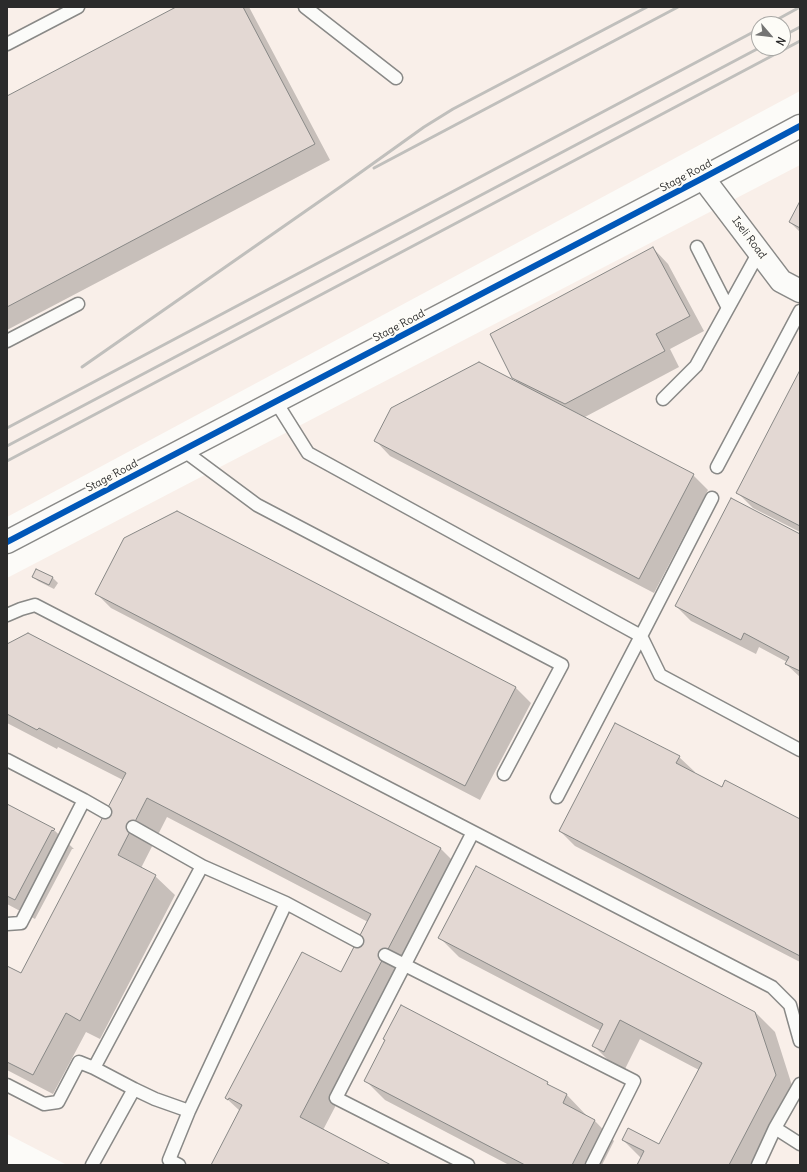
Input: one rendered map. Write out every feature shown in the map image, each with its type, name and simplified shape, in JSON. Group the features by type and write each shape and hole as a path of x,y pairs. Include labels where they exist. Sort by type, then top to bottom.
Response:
{"street":[{"name":"Stage Road","path":"7,542 704,178 800,126"},
{"name":"Iseli Road","path":"704,178 781,281 800,291"}],"lane":[{"path":"7,44 78,7"},
{"path":"305,7 396,78"},
{"path":"697,247 728,308"},
{"path":"663,399 696,366 759,252"},
{"path":"7,341 78,304"},
{"path":"717,467 800,312"},
{"path":"276,402 308,453 641,636 660,675 800,750"},
{"path":"183,450 257,505 562,665 504,774"},
{"path":"557,798 712,498"},
{"path":"7,615 35,605 772,987 790,1005 800,1041"},
{"path":"7,760 105,812"},
{"path":"7,924 21,923 84,800"},
{"path":"133,827 202,866 286,903 357,941"},
{"path":"468,1165 336,1098 473,832"},
{"path":"94,1068 202,866"},
{"path":"179,1165 170,1160 189,1111 286,903"},
{"path":"385,955 634,1081 592,1165"},
{"path":"7,1085 44,1104 58,1102 79,1062 94,1068 134,1090 189,1111"},
{"path":"758,1165 774,1128 800,1084"},
{"path":"92,1165 134,1090"},
{"path":"774,1128 800,1144"}],"shaded area":[{"path":"7,7 800,7 800,91 7,517"},
{"path":"800,165 800,1165 67,1165 7,1134 7,578"}],"building":[{"path":"176,7 243,7 315,144 7,307 7,96"},
{"path":"800,201 800,228 789,222"},
{"path":"653,247 690,316 656,334 665,351 565,404 512,378 490,334"},
{"path":"479,362 694,474 639,579 374,441 391,408"},
{"path":"800,370 800,526 736,493"},
{"path":"731,498 800,534 800,671 785,664 789,657 744,633 741,640 675,606"},
{"path":"177,511 516,687 465,786 95,594 124,538"},
{"path":"36,569 53,577 49,585 32,577"},
{"path":"28,633 441,848 300,1117 391,1165 211,1165 242,1105 229,1098 228,1100 225,1098 302,952 341,972 371,914 147,798 118,855 156,875 80,1021 66,1013 33,1075 7,1062 7,966 21,973 126,773 39,728 37,730 7,714 7,644"},
{"path":"615,723 680,756 676,763 722,787 725,780 800,819 800,956 559,831"},
{"path":"7,804 55,829 53,831 52,830 15,900 7,896"},
{"path":"476,866 755,1012 776,1075 729,1165 637,1165 644,1151 622,1140 628,1128 659,1144 702,1063 620,1020 604,1052 592,1046 603,1024 438,938"},
{"path":"401,1005 548,1082 547,1084 567,1094 563,1103 595,1120 572,1165 525,1165 364,1081 385,1040 383,1039"}],"railway":[{"path":"82,367 424,127 453,109 647,7"},
{"path":"374,168 678,7"},
{"path":"784,16 800,7"},
{"path":"791,32 800,27"},
{"path":"7,428 751,33"},
{"path":"7,461 800,41"},
{"path":"7,446 751,52"}],"cycle path":[{"path":"7,542 800,126"}]}
